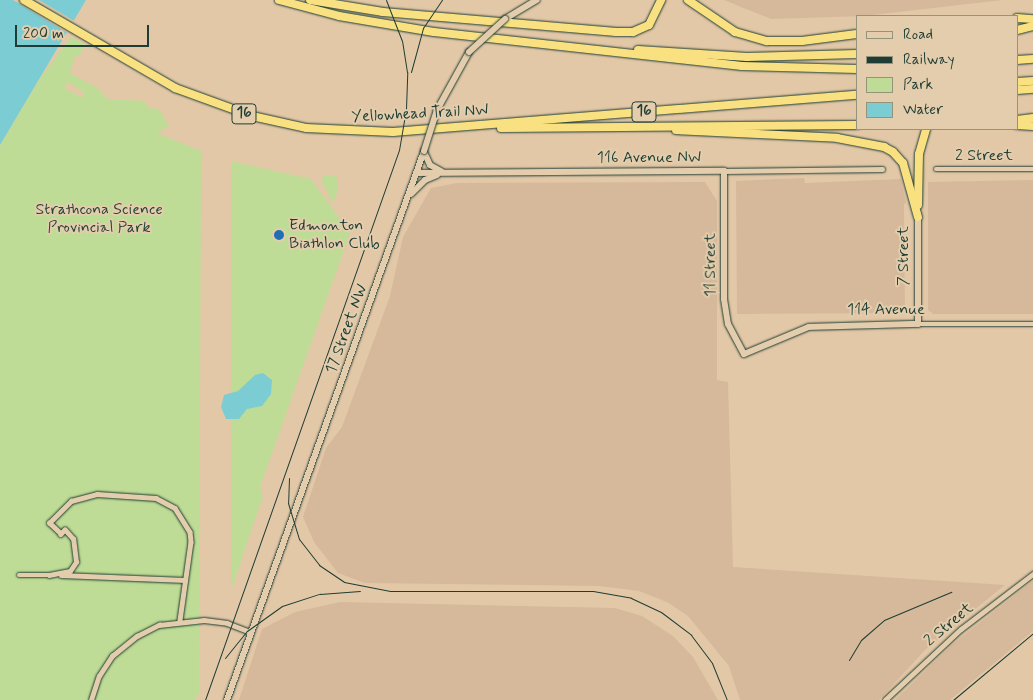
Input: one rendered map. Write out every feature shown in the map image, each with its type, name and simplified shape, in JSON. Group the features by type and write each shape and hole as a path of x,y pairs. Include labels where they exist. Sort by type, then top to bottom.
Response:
{"highway":[{"name":"Yellowhead Trail NW","path":"24,0 108,50 191,95 277,123 348,132 441,129 856,95"},
{"path":"279,0 339,16 416,30 752,67 853,69"},
{"path":"310,0 383,12 633,32 649,25 661,0"},
{"path":"688,0 717,22 758,39 793,41 856,34"},
{"path":"1018,18 1032,24"},
{"path":"1018,30 1032,24"},
{"path":"578,48 747,57 856,54"},
{"path":"1018,60 1033,59"},
{"path":"1018,82 1033,81"},
{"path":"1018,90 1033,89"},
{"path":"1018,120 1033,118"},
{"path":"441,129 640,125 856,124"},
{"path":"640,125 837,138 877,145 893,152 903,163 918,217"},
{"path":"1018,125 1033,126"},
{"path":"918,217 919,154 926,130"}],"main road":[{"name":"17 Street NW","path":"227,700 438,110 470,52 505,19 538,0"},
{"path":"424,151 436,170 452,172"},
{"name":"116 Avenue NW","path":"416,173 724,171"},
{"name":"11 Street","path":"724,171 724,299 728,324 744,354"},
{"path":"407,200 425,180 452,172"},
{"name":"7 Street","path":"918,217 918,324"},
{"name":"114 Avenue","path":"744,354 809,327 918,324"}],"street":[{"name":"116 Avenue NW","path":"724,171 882,169"},
{"name":"2 Street","path":"936,169 1033,169"},
{"name":"114 Avenue","path":"918,324 1033,324"},
{"path":"49,575 70,571 76,562 73,539 65,530 61,534 49,523 65,505 76,498 97,494 128,494 146,496 168,503 184,519 191,542 180,620"},
{"name":"2 Street","path":"885,700 961,629 1033,574"},
{"path":"19,575 185,580"},
{"path":"91,700 99,676 120,648 144,632 180,620 216,621 251,632"}],"shaded area":[{"path":"724,0 1003,0 873,15 771,19"},
{"path":"804,178 805,183 901,179 906,203 904,204 905,313 737,314 736,181"},
{"path":"1033,180 1033,314 933,314 928,310 928,182"},
{"path":"705,182 717,201 717,380 728,382 733,567 1005,585 926,649 879,700 740,700 729,666 688,616 667,602 639,591 599,586 365,583 338,573 314,542 303,517 326,448 342,427 390,296 403,237 431,188 457,183"},
{"path":"1033,581 1033,631 950,700 895,700 954,643"},
{"path":"340,602 615,608 642,616 673,636 693,657 718,700 239,700 262,629 295,612"}],"green space":[{"name":"Strathcona Science Provincial Park","path":"71,37 85,44 80,54 74,58 70,73 99,89 107,99 144,101 149,108 159,109 169,126 157,133 201,151 199,693 195,700 0,700 0,145 41,77","holes":["67,82 84,92 84,98 65,89"]},
{"path":"231,161 311,179 350,233 260,487 263,496 231,590"},
{"path":"331,175 337,177 338,191 333,203 322,182 323,176"}],"water":[{"path":"0,0 86,0 0,145"},
{"path":"263,373 272,380 271,394 262,406 247,409 239,419 226,419 221,407 224,395 238,391 255,375"}],"pier":[{"path":"13,0 39,0 76,22 69,34"}],"railway":[{"path":"205,700 399,150 406,109 407,72 402,41 386,0"},
{"path":"411,72 423,28 442,0"},
{"path":"289,478 288,503 299,539 319,565 344,582 390,591 593,591 631,598 661,612 691,635 712,663 727,700"},
{"path":"225,658 247,631 282,606 320,594 360,591"},
{"path":"849,660 861,640 884,620 951,592"},
{"path":"953,700 1033,633"}],"place":[{"name":"Edmonton Biathlon Club","path":"279,235"}]}
